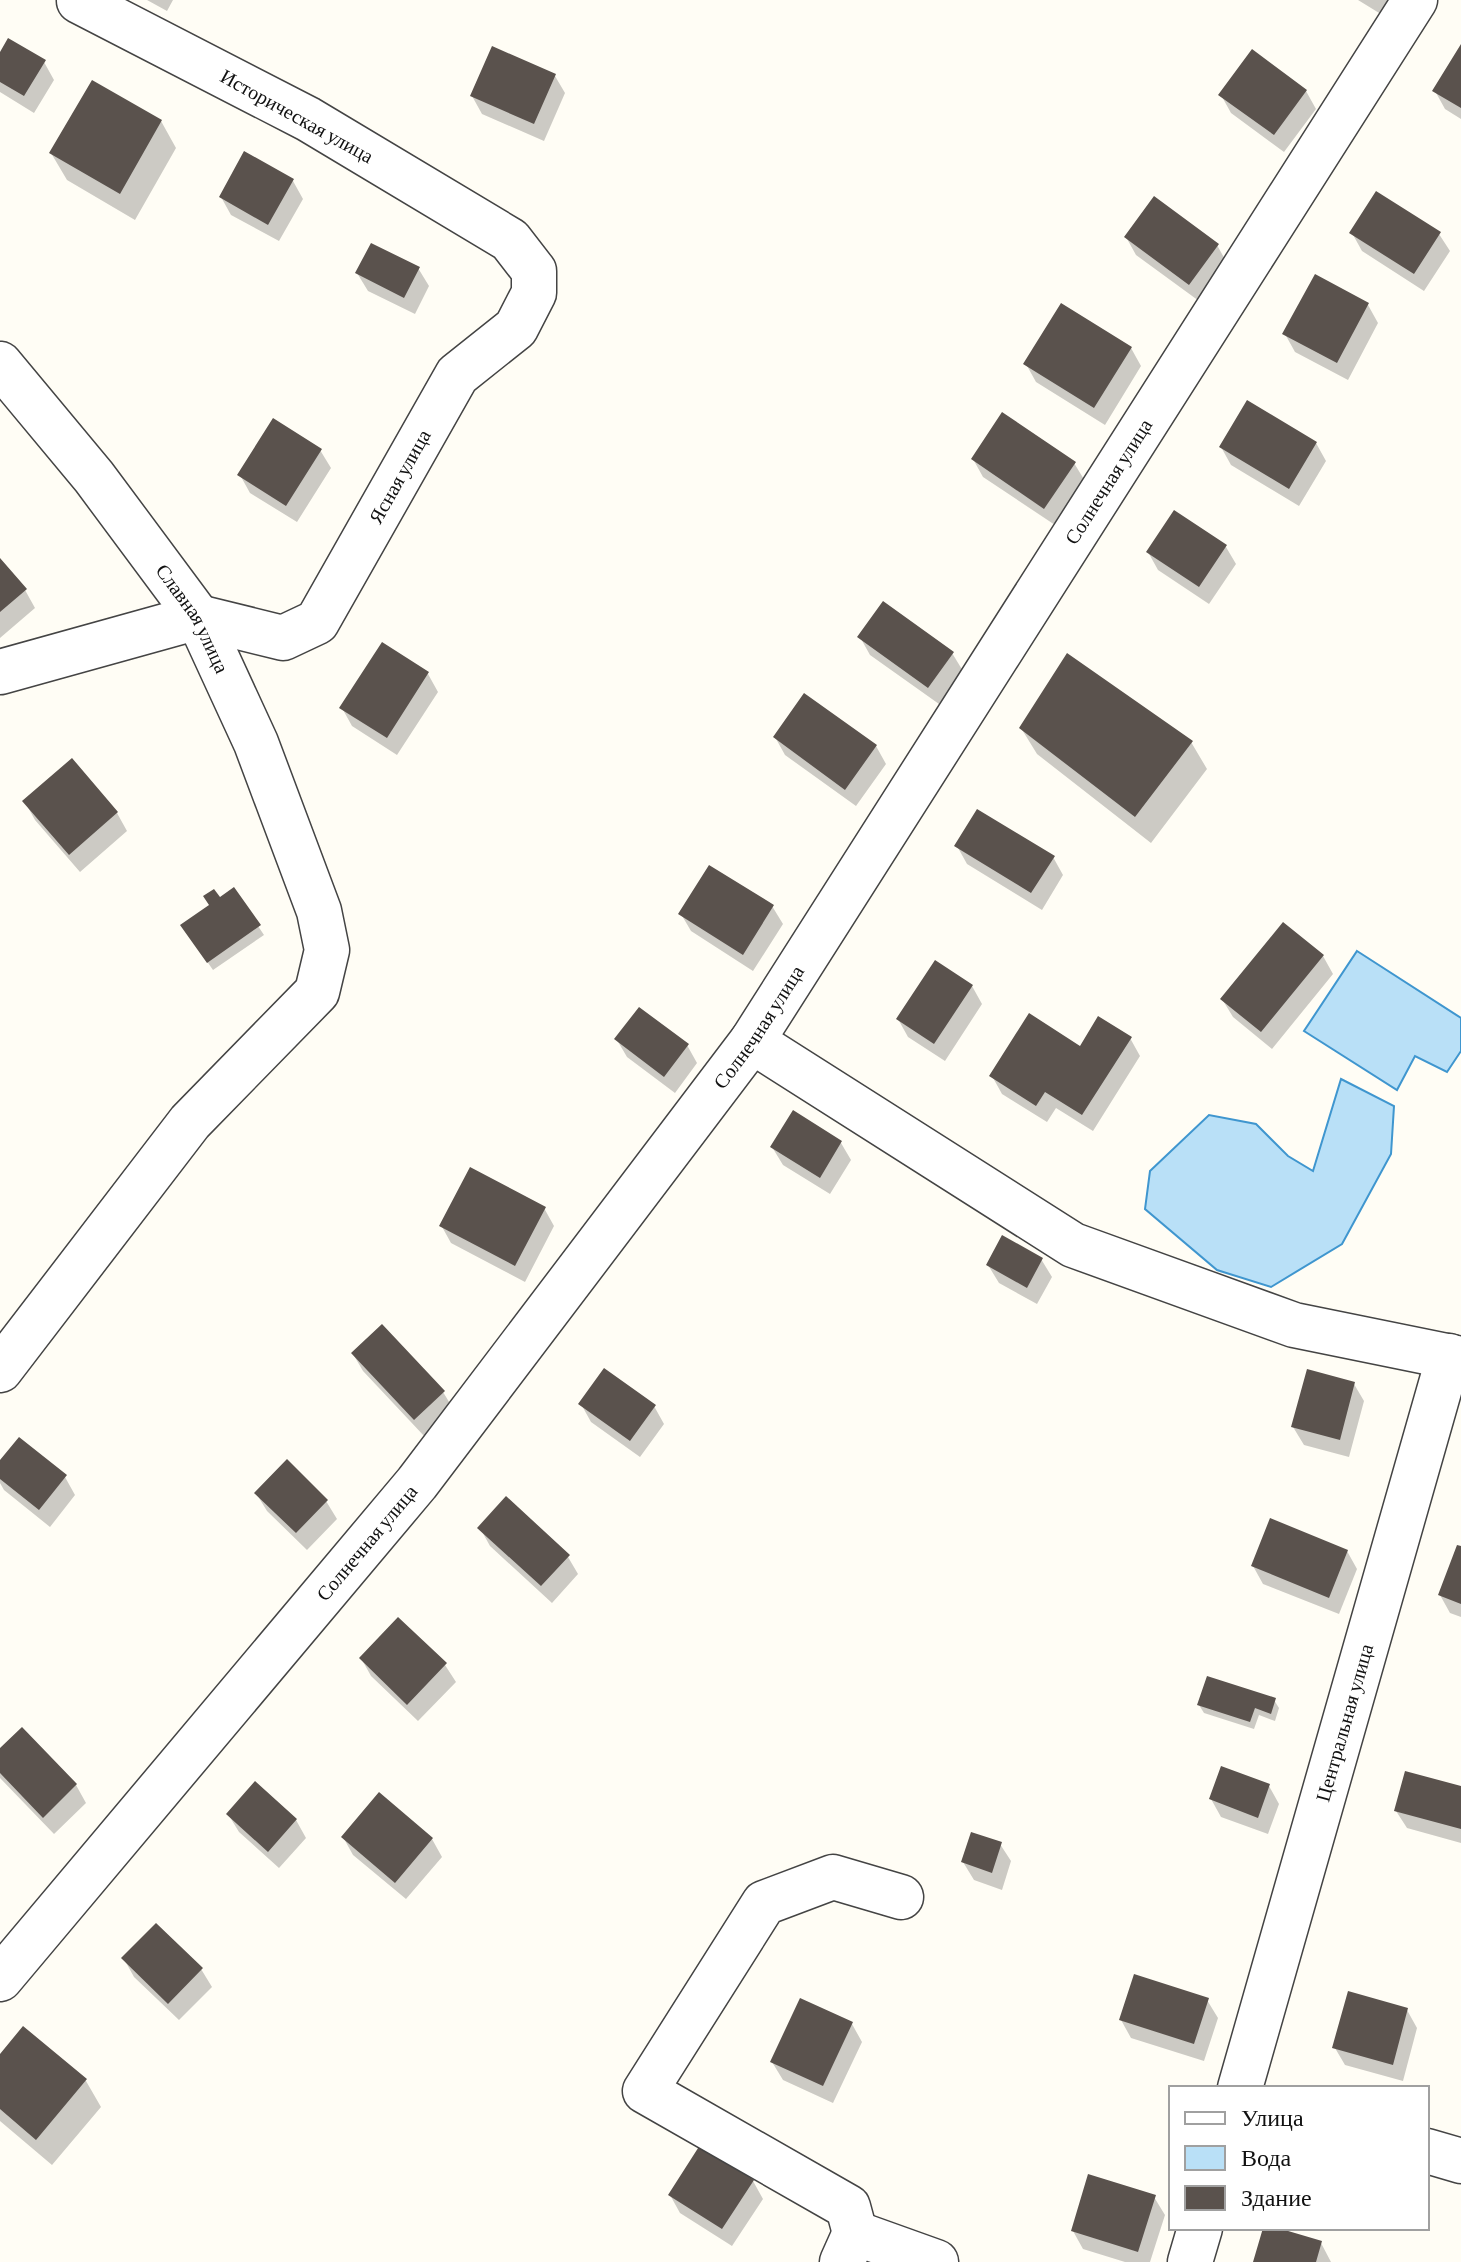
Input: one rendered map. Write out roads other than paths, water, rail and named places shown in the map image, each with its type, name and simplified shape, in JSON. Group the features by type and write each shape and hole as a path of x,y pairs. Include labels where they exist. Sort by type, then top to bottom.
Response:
{"street":[{"name":"Солнечная улица","path":"0,1979 417,1483 752,1041 1415,0"},
{"name":"Историческая улица","path":"79,1 308,119 510,240"},
{"name":"Ясная улица","path":"198,617 283,638 317,622 457,375 516,328 534,293 534,271 510,240"},
{"name":"Славная улица","path":"0,364 94,477 198,617 256,743 319,911 327,950 317,992 190,1122 0,1370"},
{"path":"0,672 198,617"},
{"path":"752,1041 1073,1245 1294,1325 1455,1358"},
{"name":"Центральная улица","path":"1241,2086 1455,1358"},
{"path":"901,1897 833,1877 764,1903 645,2091 848,2207 849,2248 936,2262"},
{"path":"1429,2152 1461,2161"},
{"path":"1190,2262 1199,2230"}],"water":[{"path":"1357,951 1461,1018 1461,1051 1447,1072 1415,1056 1397,1090 1304,1031"},
{"path":"1341,1079 1394,1106 1391,1154 1342,1244 1271,1287 1217,1270 1145,1209 1150,1171 1209,1115 1256,1124 1288,1156 1313,1171"}]}
